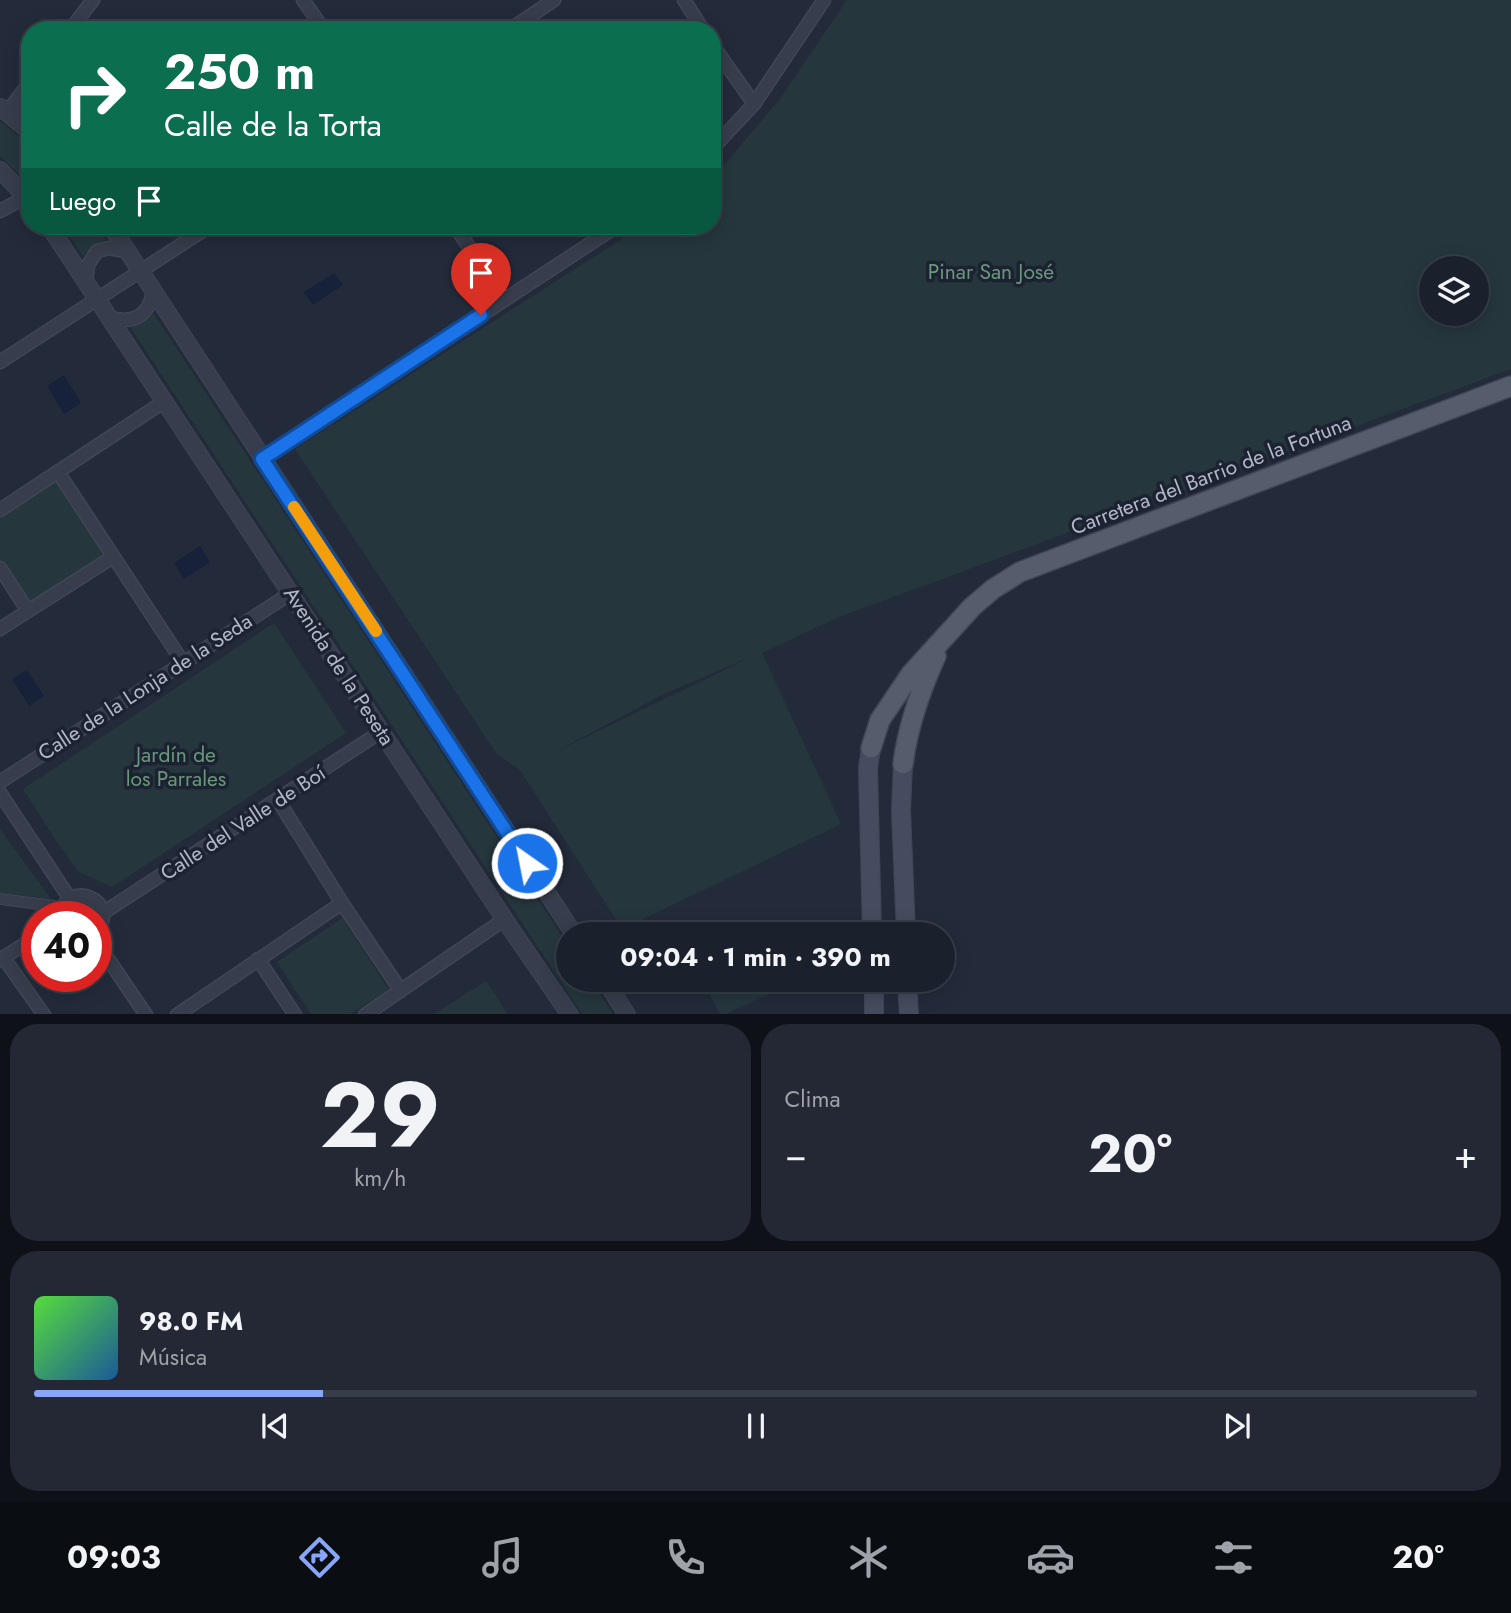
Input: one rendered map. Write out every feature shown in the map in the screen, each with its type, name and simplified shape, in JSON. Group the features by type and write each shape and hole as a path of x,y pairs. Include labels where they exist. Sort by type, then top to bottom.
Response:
{"main road":[{"name":"Carretera del Barrio de la Fortuna","path":"872,922 868,768 880,720 911,674 993,589 1020,572 1511,386"},
{"name":"Carretera del Barrio de la Fortuna","path":"906,922 901,810 903,764 918,695 946,635"},
{"name":"Carretera del Barrio de la Fortuna","path":"871,748 885,733 894,733 900,740 903,764"},
{"path":"874,992 874,1014"},
{"path":"908,992 909,1014"}],"street":[{"path":"77,21 93,0"},
{"path":"303,0 318,21"},
{"path":"522,21 554,0"},
{"path":"684,0 697,21"},
{"path":"721,139 754,104 824,0"},
{"path":"721,57 754,104"},
{"path":"21,91 3,109 21,124"},
{"path":"0,170 21,192"},
{"path":"0,211 21,202"},
{"name":"Avenida de la Peseta","path":"55,235 570,1014"},
{"path":"116,235 566,922"},
{"path":"0,362 196,235"},
{"path":"461,235 504,300"},
{"path":"262,459 603,235"},
{"path":"86,281 88,265 97,251 109,248 126,251"},
{"path":"109,317 126,321 135,319 149,308 153,292"},
{"path":"0,510 165,401"},
{"path":"58,472 182,662"},
{"path":"0,629 113,557"},
{"path":"0,568 28,611"},
{"name":"Calle de la Lonja de la Seda","path":"0,782 290,593"},
{"name":"Calle del Valle de Boí","path":"112,907 382,731"},
{"path":"0,793 70,899 83,895 95,901"},
{"path":"278,800 342,903 401,990"},
{"path":"0,899 21,904"},
{"path":"177,1014 342,903"},
{"path":"365,1014 505,919"},
{"path":"21,948 1,959 8,964 44,1014"},
{"path":"258,959 295,1014"},
{"path":"112,964 146,1014"},
{"path":"613,992 627,1014"}],"green space":[{"name":"Pinar San José","path":"847,0 1511,0 1511,369 839,617 762,653 841,824 637,922 618,922 520,770 496,753 295,449 628,235 721,235 721,167 780,99","holes":["743,660 743,661 551,754 664,694"]},
{"path":"0,121 21,138 21,177 0,156"},
{"path":"68,235 101,235 105,240 83,256"},
{"path":"154,314 556,927 556,974 130,327 143,323"},
{"path":"58,472 113,557 28,611 0,567 0,510"},
{"name":"Jardín de los Parrales","path":"274,623 346,733 112,887 79,872 23,789"},
{"path":"0,829 51,899 0,893"},
{"path":"342,918 389,990 350,1014 311,1014 277,962"},
{"path":"486,981 508,1014 434,1014"},
{"path":"568,992 599,992 613,1014 582,1014"},
{"path":"709,992 773,992 726,1014 720,1014"}],"water":[{"path":"334,273 343,285 313,305 304,292"},
{"path":"64,375 81,403 64,414 47,386"},
{"path":"200,546 210,562 184,579 174,563"},
{"path":"27,670 44,696 29,706 12,679"}],"slow traffic":[{"path":"294,507 376,631"}],"route":[{"path":"481,315 262,459 527,863"}]}
